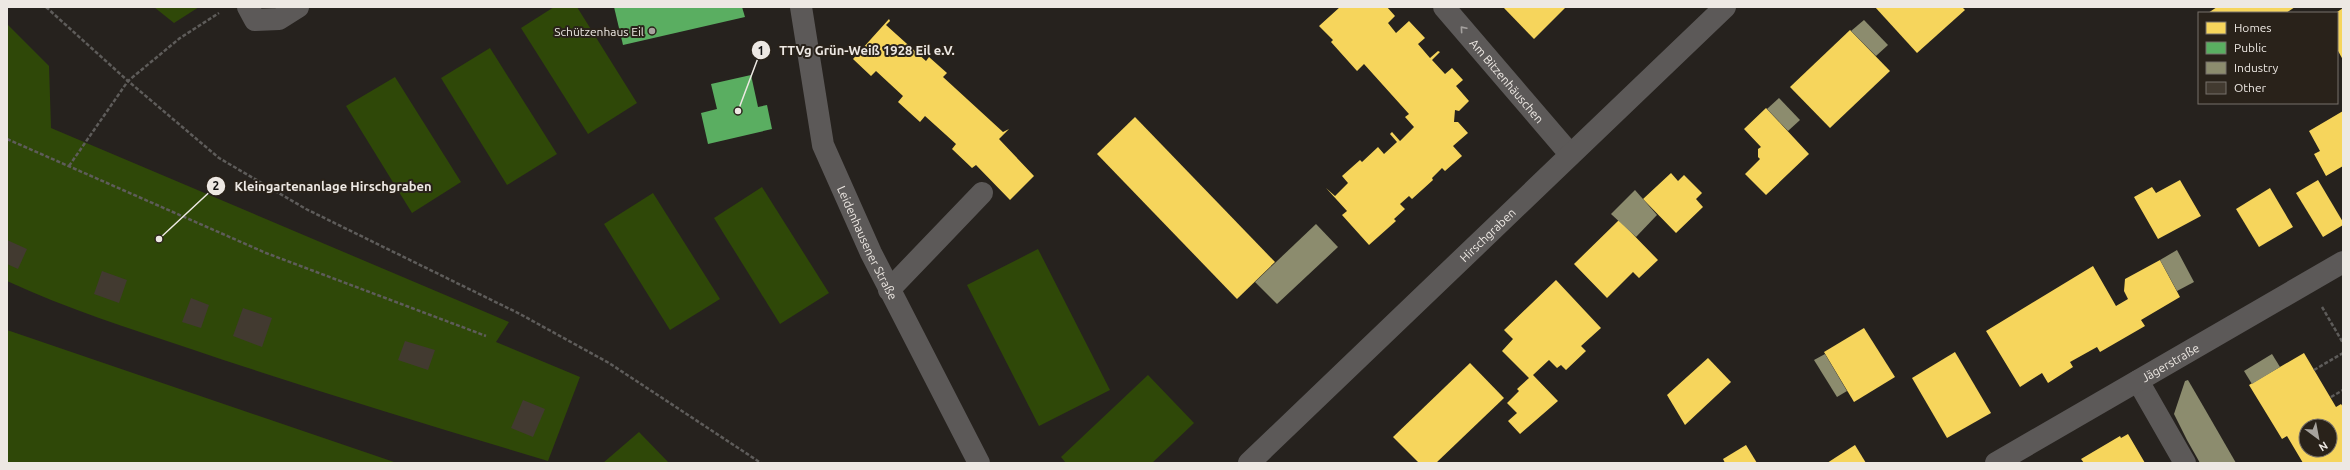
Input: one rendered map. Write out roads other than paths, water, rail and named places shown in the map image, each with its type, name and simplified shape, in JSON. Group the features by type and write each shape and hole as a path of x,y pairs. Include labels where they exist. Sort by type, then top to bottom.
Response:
{"street":[{"path":"248,7 255,20 279,19 298,7"},
{"name":"Leidenhausener Straße","path":"801,7 823,145 889,290 979,463"},
{"name":"Am Bitzenhäuschen","path":"1444,7 1570,154"},
{"name":"Hirschgraben","path":"1249,463 1725,7"},
{"path":"889,290 982,193"},
{"name":"Jägerstraße","path":"1996,463 2343,262"},
{"path":"2138,381 2185,463"}],"place":[{"name":"Schützenhaus Eil","path":"652,31"},
{"name":"TTVg Grün-Weiß 1928 Eil e.V.","path":"738,111"},
{"name":"Kleingartenanlage Hirschgraben","path":"159,239"}]}
